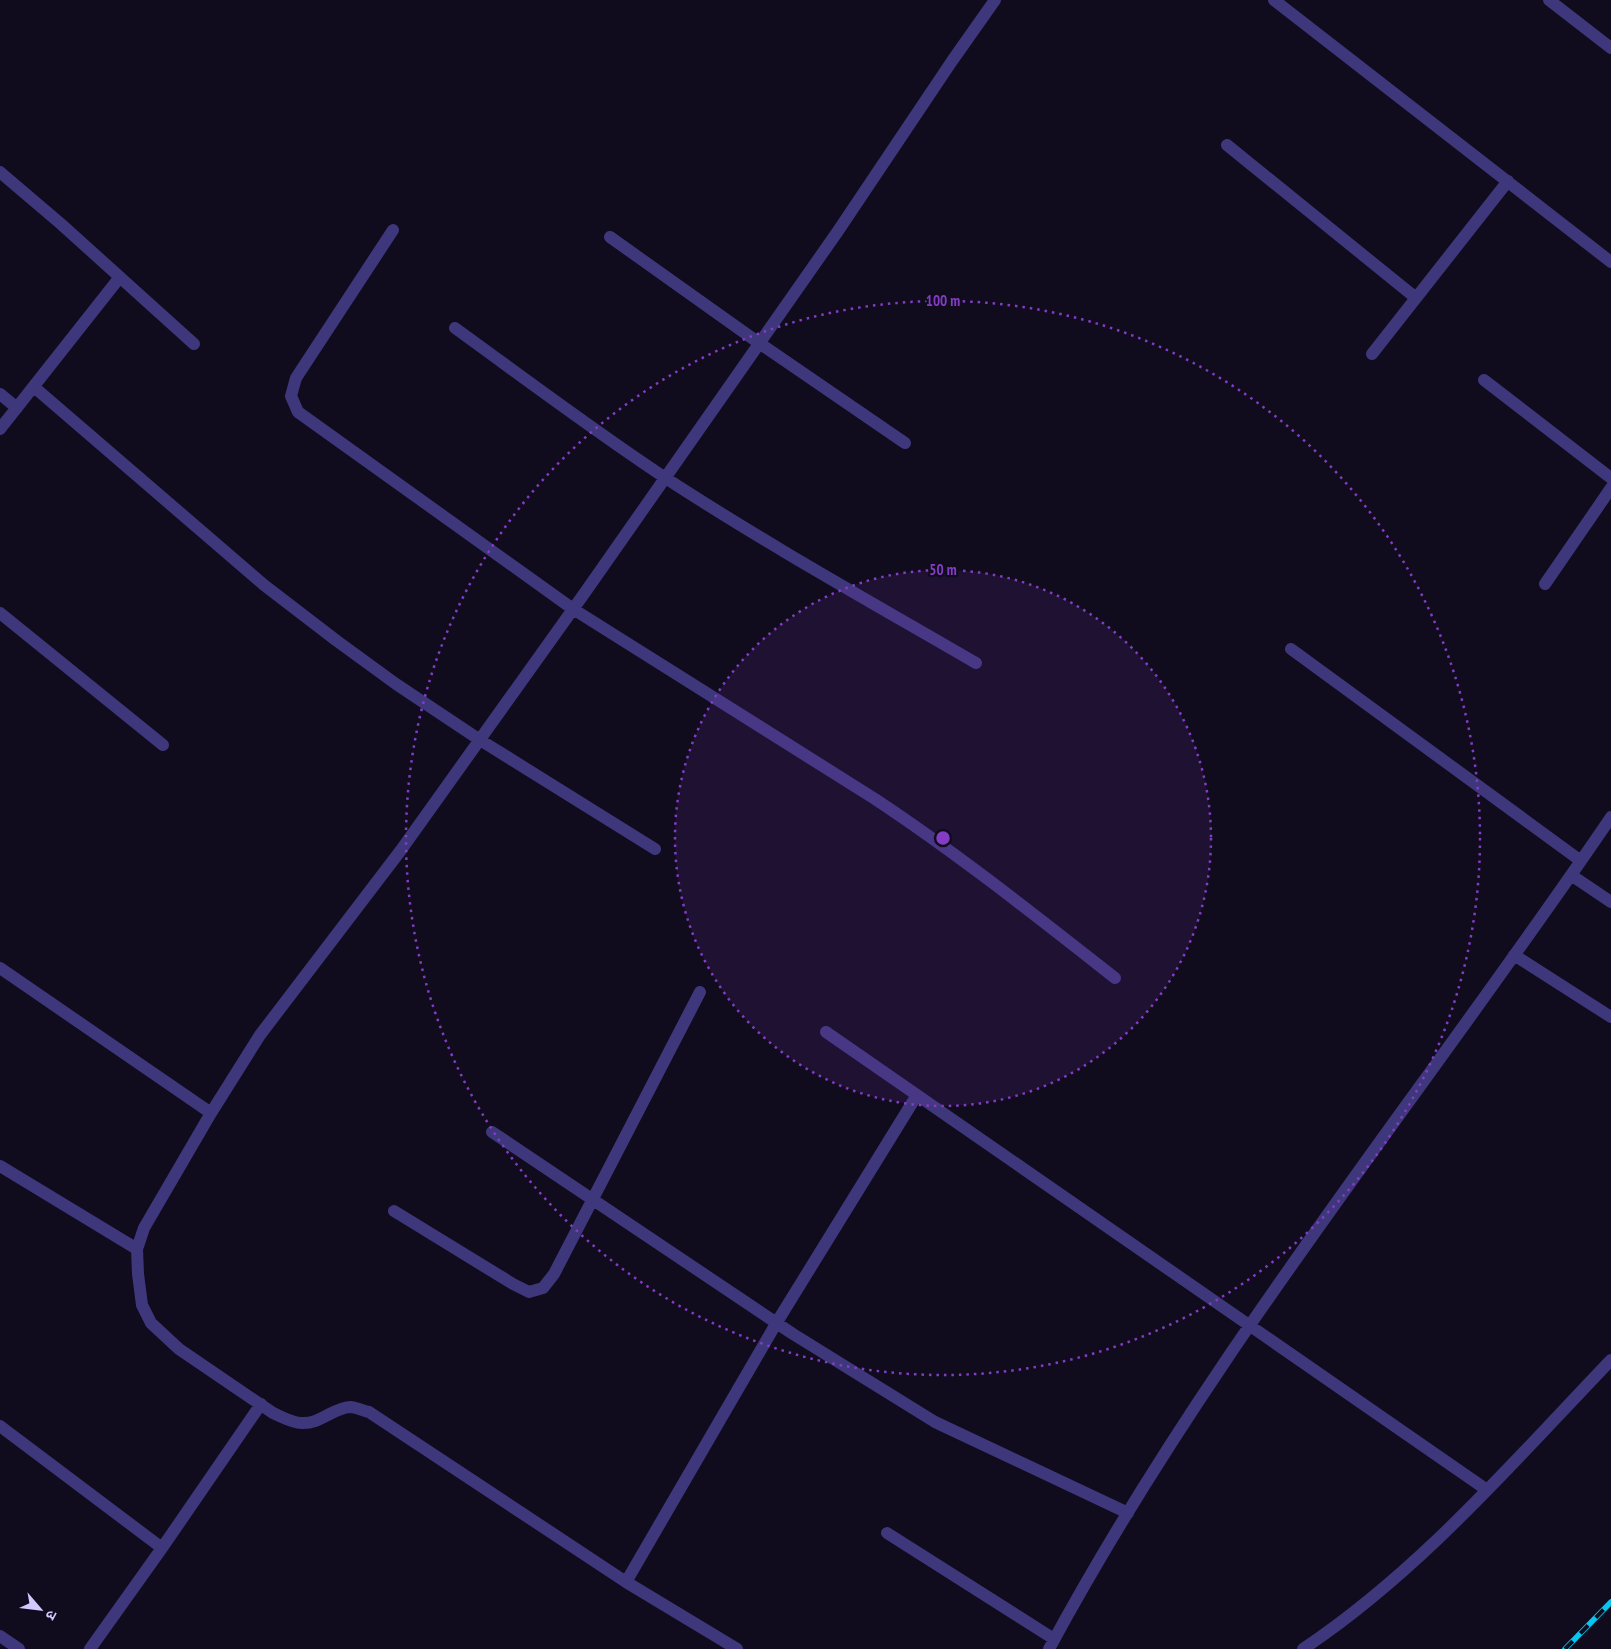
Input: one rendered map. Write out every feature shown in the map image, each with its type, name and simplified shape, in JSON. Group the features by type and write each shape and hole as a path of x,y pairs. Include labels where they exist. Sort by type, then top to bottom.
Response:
{"street":[{"path":"737,1649 626,1582 369,1412 352,1407 337,1410 319,1420 303,1424 288,1420 261,1404 179,1349 151,1324 142,1305 137,1249 144,1228 210,1113 260,1035 400,850 573,610 838,231 995,0"},
{"path":"1274,0 1611,262"},
{"path":"1549,0 1611,48"},
{"path":"1227,145 1416,298"},
{"path":"0,172 194,344"},
{"path":"1372,354 1508,181"},
{"path":"393,230 296,378 291,396 298,412 573,610 921,830 1115,978"},
{"path":"610,237 759,343 905,443"},
{"path":"0,429 120,277"},
{"path":"455,328 596,431 665,478 821,573 976,663"},
{"path":"1484,380 1611,478"},
{"path":"34,386 264,585 337,641 396,684 480,740 655,849"},
{"path":"0,394 17,408"},
{"path":"1545,584 1611,488"},
{"path":"1,617 163,745"},
{"path":"1291,649 1582,861"},
{"path":"887,1533 1052,1644 1095,1566 1183,1424 1250,1325 1582,861 1611,817"},
{"path":"1571,875 1611,902"},
{"path":"1514,955 1611,1017"},
{"path":"0,968 210,1113"},
{"path":"394,1211 513,1284 529,1292 543,1288 554,1274 700,992"},
{"path":"826,1032 1487,1490"},
{"path":"626,1582 777,1322 917,1095"},
{"path":"492,1132 868,1382 936,1422 1128,1513"},
{"path":"0,1166 137,1249"},
{"path":"1303,1649 1369,1602 1418,1557 1487,1490 1611,1360"},
{"path":"90,1649 261,1404"},
{"path":"0,1426 162,1548"},
{"path":"0,1636 19,1649"}],"railway":[{"path":"1565,1649 1611,1602"}]}
